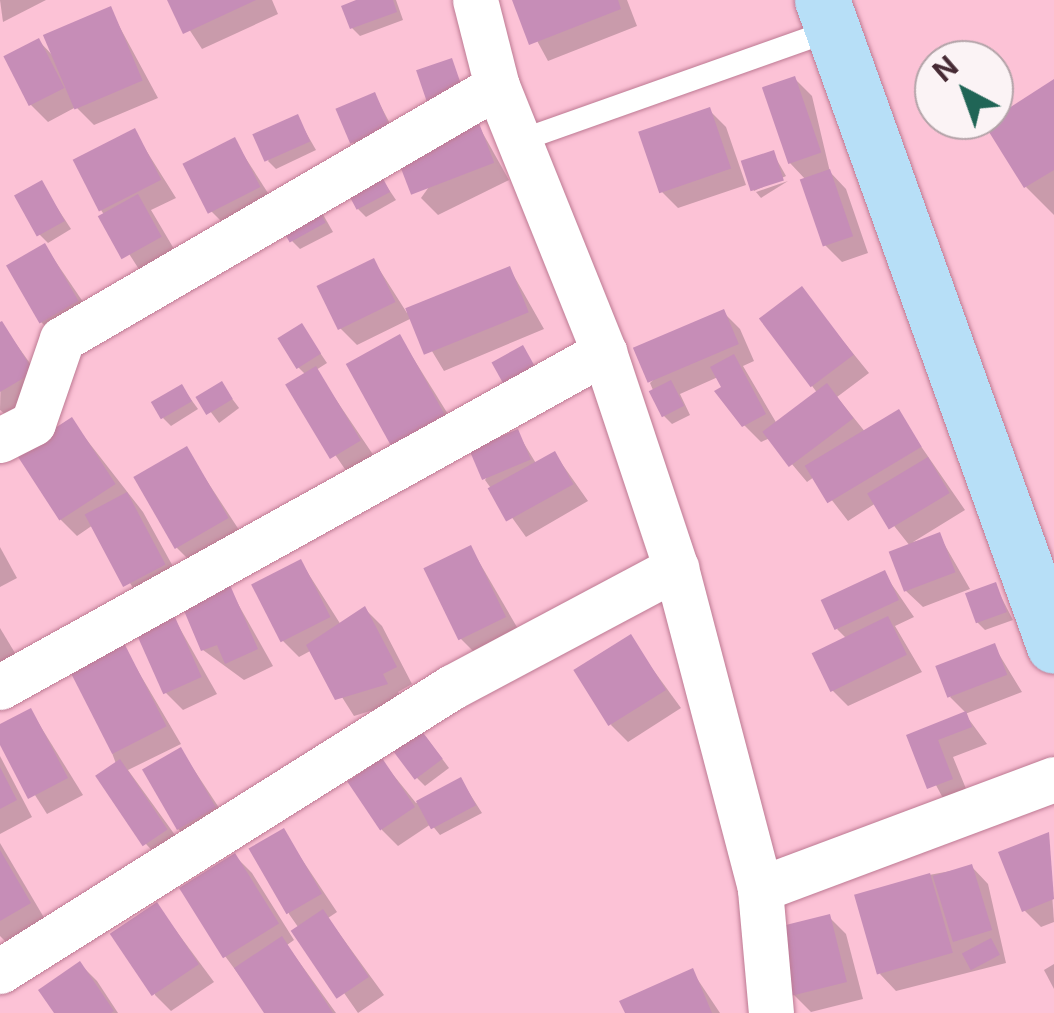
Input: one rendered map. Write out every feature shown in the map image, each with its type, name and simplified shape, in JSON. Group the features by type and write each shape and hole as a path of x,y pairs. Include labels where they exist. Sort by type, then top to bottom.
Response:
{"main road":[{"path":"828,15 1054,646"}],"street":[{"path":"475,0 497,86 604,352 676,568 760,889 771,1013"},
{"path":"0,440 33,423 62,339 497,86"},
{"path":"0,687 604,352"},
{"path":"0,972 452,687 676,568"},
{"path":"760,889 1054,779"}],"lane":[{"path":"519,141 828,15"}],"building":[{"path":"167,0 256,0 183,34"},
{"path":"356,0 393,0 397,12 350,29 341,6"},
{"path":"512,0 618,0 621,9 529,45"},
{"path":"111,6 143,81 75,109 43,35"},
{"path":"39,38 64,88 29,106 3,56"},
{"path":"452,58 465,95 429,107 416,70"},
{"path":"795,76 821,153 788,164 762,87"},
{"path":"1054,79 1054,170 1024,188 994,140 1014,140 1014,105"},
{"path":"375,92 390,127 350,144 335,109"},
{"path":"710,107 731,168 659,193 638,132"},
{"path":"298,114 310,141 265,162 252,134"},
{"path":"477,118 494,163 411,195 394,150"},
{"path":"135,128 161,180 99,211 73,160"},
{"path":"235,137 260,187 208,214 182,164"},
{"path":"774,150 784,180 751,191 741,161"},
{"path":"378,169 390,192 357,210 344,187"},
{"path":"830,169 853,236 823,247 800,179"},
{"path":"42,180 65,221 37,237 14,196"},
{"path":"138,194 162,237 122,259 98,216"},
{"path":"313,200 326,223 290,243 277,220"},
{"path":"45,243 79,301 40,324 6,266"},
{"path":"374,258 395,302 338,330 316,286"},
{"path":"510,266 529,312 424,355 405,308"},
{"path":"802,286 854,355 811,387 759,318"},
{"path":"724,309 739,344 648,383 633,348"},
{"path":"0,322 34,372 0,392"},
{"path":"302,323 321,354 296,369 277,338"},
{"path":"400,334 446,417 392,447 346,364"},
{"path":"523,345 537,370 506,388 492,362"},
{"path":"734,354 766,414 742,427 714,391 721,387 710,367"},
{"path":"316,366 361,441 330,459 285,385"},
{"path":"671,380 684,406 662,417 649,391"},
{"path":"222,381 233,399 206,415 195,397"},
{"path":"827,383 853,418 789,467 762,432"},
{"path":"182,384 192,401 161,419 151,402"},
{"path":"899,409 922,447 827,503 805,466"},
{"path":"72,417 116,484 59,521 16,453"},
{"path":"518,429 531,459 482,480 469,450"},
{"path":"187,446 229,518 175,549 133,477"},
{"path":"555,451 573,484 506,522 488,488"},
{"path":"928,457 950,493 889,530 867,494"},
{"path":"127,492 165,564 123,587 85,515"},
{"path":"940,532 955,572 904,592 889,552"},
{"path":"471,545 506,617 458,640 423,568"},
{"path":"301,559 331,617 281,642 251,584"},
{"path":"885,570 899,600 835,630 821,600"},
{"path":"996,582 1007,612 976,623 965,593"},
{"path":"230,585 258,649 225,664 217,645 201,651 182,606"},
{"path":"365,606 397,667 383,674 388,684 335,700 306,645"},
{"path":"174,615 202,677 163,694 136,632"},
{"path":"888,616 907,655 830,692 812,653"},
{"path":"631,634 666,690 608,726 573,670"},
{"path":"122,639 166,726 112,754 68,667"},
{"path":"995,643 1007,675 947,698 935,666"},
{"path":"31,708 68,778 28,799 0,745 0,724"},
{"path":"966,711 972,727 938,740 953,779 927,789 906,735"},
{"path":"418,726 443,759 415,780 390,747"},
{"path":"181,747 216,808 177,830 142,770"},
{"path":"382,758 415,807 380,830 347,781"},
{"path":"120,759 168,829 143,846 95,776"},
{"path":"0,767 17,800 0,809"},
{"path":"461,777 476,805 431,829 416,801"},
{"path":"284,828 322,894 286,914 248,848"},
{"path":"1049,832 1054,899 1022,912 998,852"},
{"path":"0,850 31,903 0,921"},
{"path":"235,853 279,923 223,958 179,888"},
{"path":"972,864 992,930 953,942 933,876"},
{"path":"930,873 953,953 877,975 854,895"},
{"path":"157,902 199,964 152,996 110,934"},
{"path":"323,909 369,977 337,999 291,931"},
{"path":"830,914 847,982 791,996 774,928"},
{"path":"282,936 333,1013 264,1013 234,968"},
{"path":"991,938 1000,955 971,970 962,953"},
{"path":"80,961 114,1011 111,1013 54,1013 38,990"},
{"path":"693,968 712,1013 625,1013 619,1001"}]}
